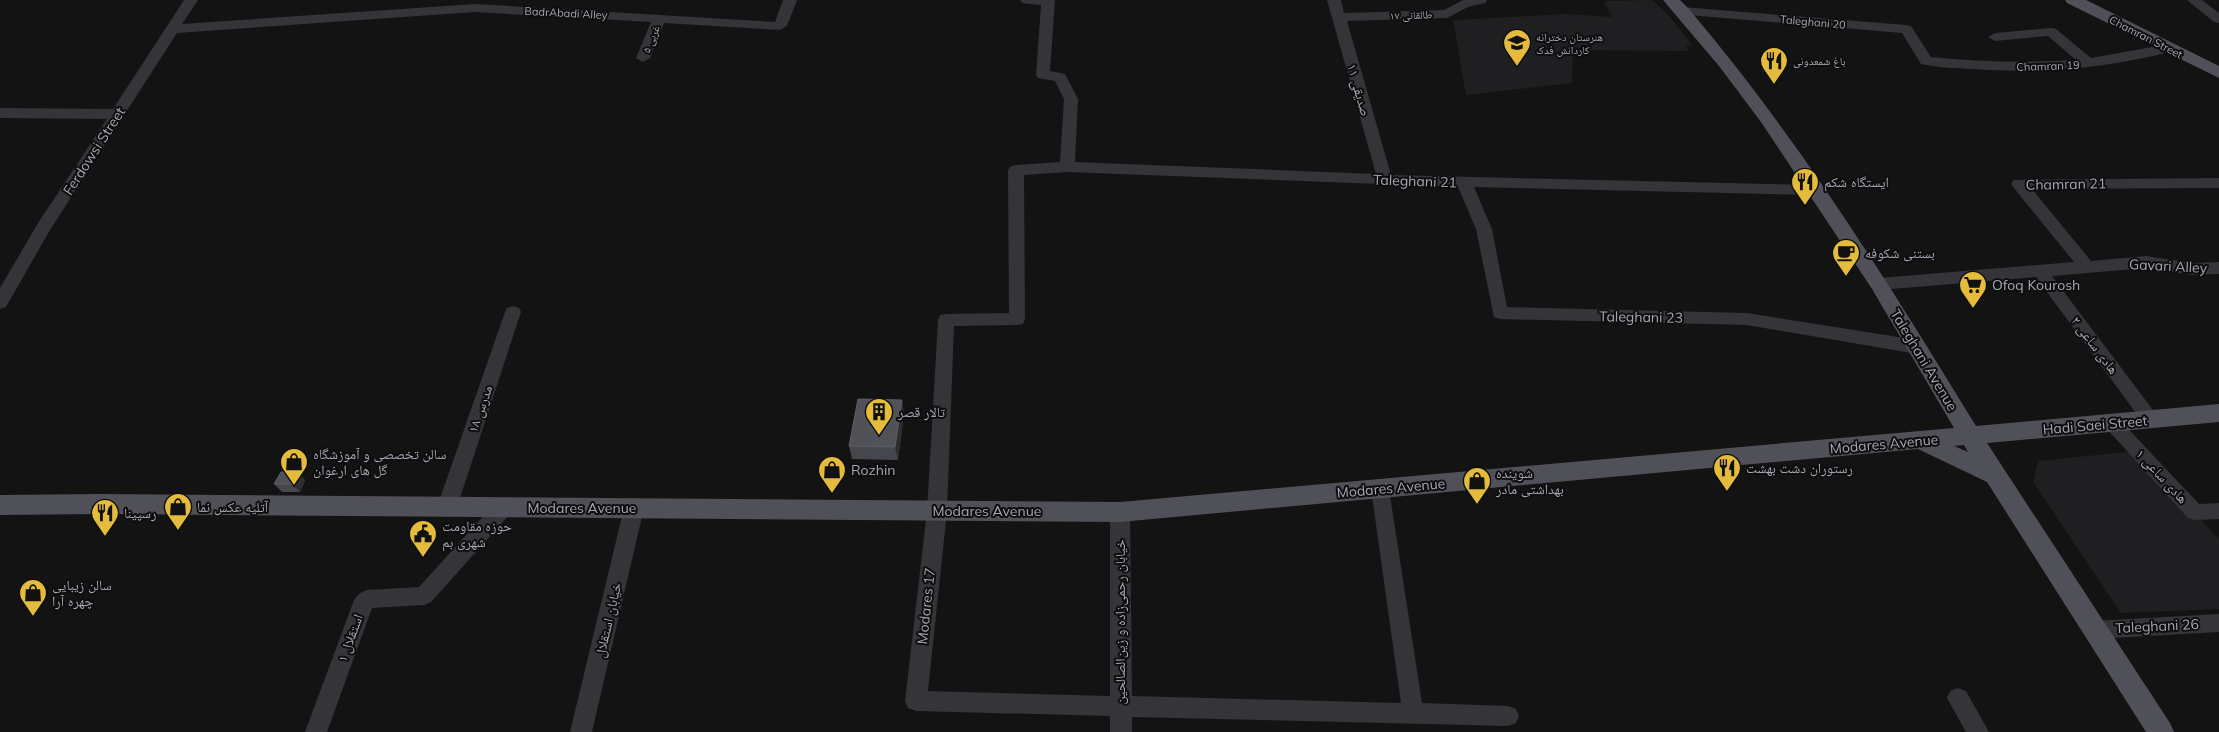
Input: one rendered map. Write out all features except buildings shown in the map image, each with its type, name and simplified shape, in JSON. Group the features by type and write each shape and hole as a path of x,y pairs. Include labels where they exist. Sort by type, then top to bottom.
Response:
{"main road":[{"name":"Chamran Street","path":"2073,0 2218,72"},
{"name":"Taleghani Avenue","path":"1677,5 1737,78 1879,284 1970,436 2160,732"},
{"name":"Hadi Saei Street","path":"1970,436 2219,413"},
{"name":"Modares Avenue","path":"0,505 1120,512 1970,436"},
{"path":"1922,441 1995,475"}],"street":[{"name":"Ferdowsi Street","path":"0,303 44,227 191,0"},
{"name":"BadrAbadi Alley","path":"172,29 475,8 780,26 790,0"},
{"name":"صدیقی ۱۱","path":"1334,0 1385,180"},
{"name":"طالقانی ۱۷","path":"1338,17 1447,14 1463,4 1480,0"},
{"path":"2194,0 2219,19"},
{"path":"1027,1 1048,1 1044,75 1060,77 1070,99 1067,167"},
{"name":"Taleghani 20","path":"1677,5 1906,29 1926,61"},
{"name":"۵ غربی","path":"643,58 660,19"},
{"path":"1996,37 2050,32 2089,64"},
{"name":"Chamran 19","path":"1926,61 2027,68 2118,60 2169,48"},
{"path":"0,113 117,114"},
{"name":"Taleghani 21","path":"1018,319 1016,170 1067,167 1385,180 1815,190"},
{"name":"Taleghani 23","path":"1464,182 1484,229 1500,313 1747,319 1917,347"},
{"name":"Chamran 21","path":"2087,267 2019,184 2219,183"},
{"name":"Gavari Alley","path":"1879,284 2146,262 2192,268 2219,268"},
{"name":"هادی ساعی ۲","path":"2040,271 2150,419"},
{"name":"مدرس ۱۸","path":"447,507 513,312"},
{"name":"Modares 17","path":"1018,319 946,320 937,510 916,701 1120,706"},
{"name":"هادی ساعی ۱","path":"2112,423 2195,512 2219,511"},
{"path":"1380,489 1413,713"},
{"name":"استقلال ۱","path":"316,732 361,606 367,599 424,596 504,507"},
{"name":"خیابان استقلال","path":"581,732 634,508"},
{"name":"خیابان رحمی‌زاده و زین‌الصالحین","path":"1120,512 1120,732"},
{"name":"Taleghani 26","path":"2095,630 2219,623"},
{"path":"1958,698 1978,732"},
{"path":"1120,706 1508,716"}],"shaded area":[{"name":"هنرستان دخترانه کاردانش فدک","path":"1652,0 1667,13 1693,46 1686,46 1688,51 1573,50 1572,83 1466,95 1453,20 1567,14 1612,17 1604,1"},
{"path":"2136,451 2219,539 2219,609 2121,613 2033,482 2038,461"}],"place":[{"name":"هنرستان دخترانه کاردانش فدک","path":"1517,67"},
{"name":"باغ شمعدونی","path":"1774,85"},
{"name":"ایستگاه شکم","path":"1805,206"},
{"name":"بستنی شکوفه","path":"1846,277"},
{"name":"Ofoq Kourosh","path":"1973,309"},
{"name":"تالار قصر","path":"879,436"},
{"name":"سالن تخصصی و آموزشگاه گل های ارغوان","path":"294,486"},
{"name":"رستوران دشت بهشت","path":"1727,492"},
{"name":"Rozhin","path":"832,494"},
{"name":"شوینده بهداشتی مادر","path":"1477,505"},
{"name":"آتلیه عکس نما","path":"178,531"},
{"name":"رسپینا","path":"105,537"},
{"name":"حوزه مقاومت شهری بم","path":"423,558"},
{"name":"سالن زیبایی چهره آرا","path":"33,617"}]}
